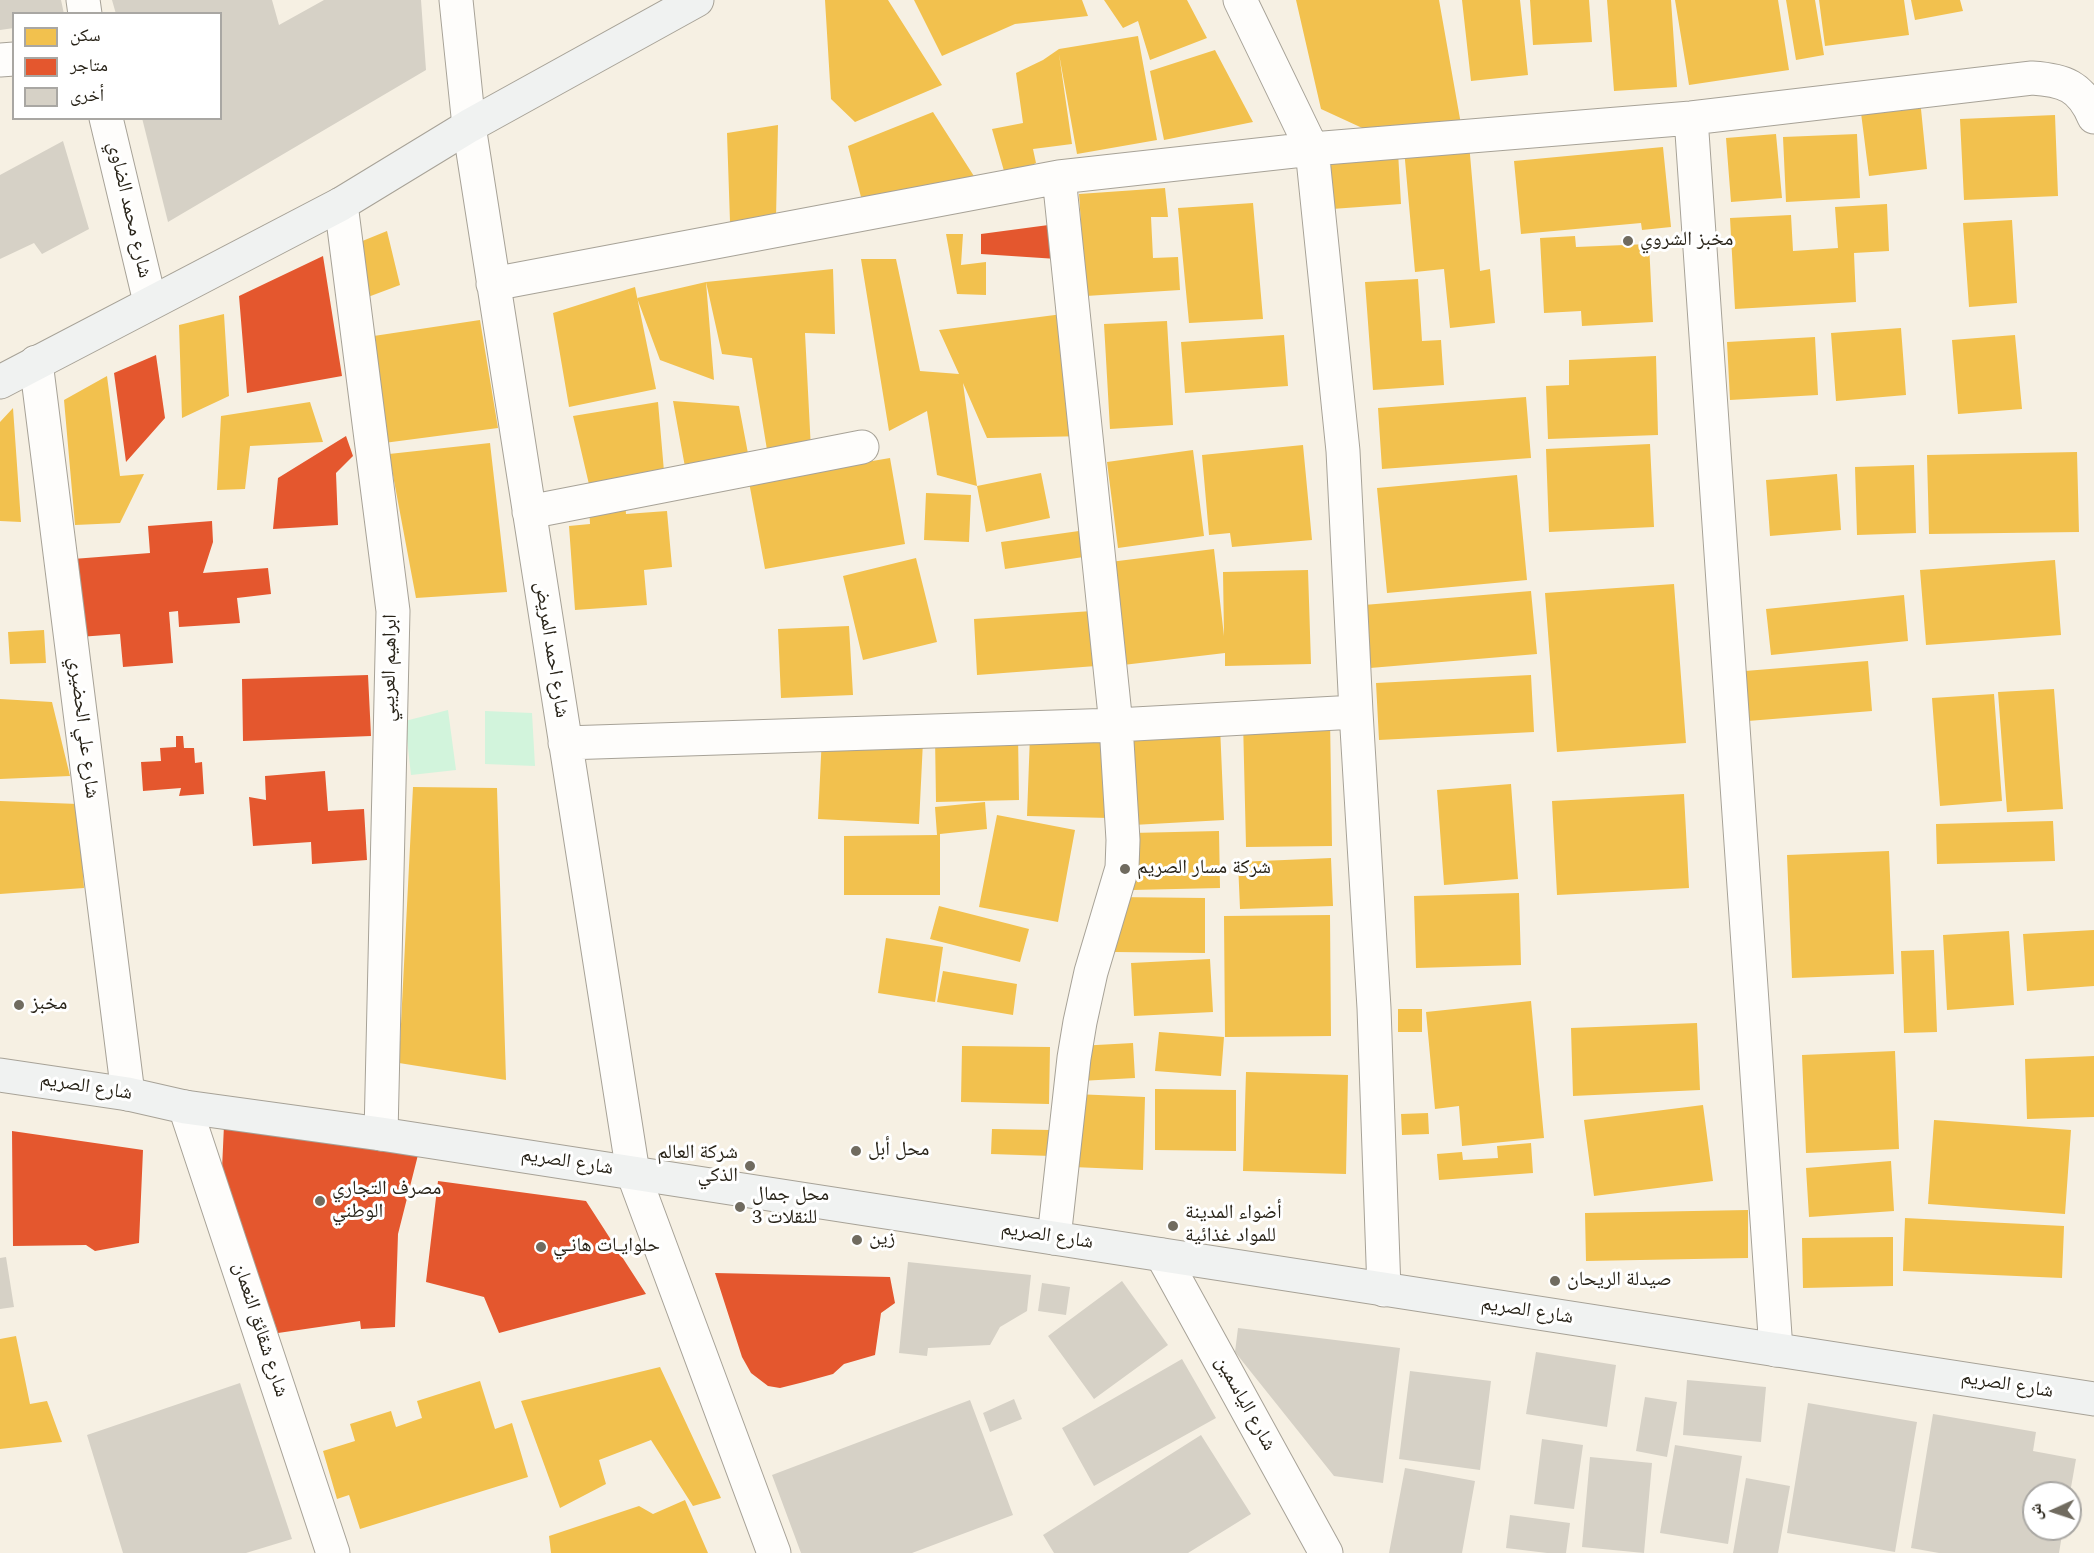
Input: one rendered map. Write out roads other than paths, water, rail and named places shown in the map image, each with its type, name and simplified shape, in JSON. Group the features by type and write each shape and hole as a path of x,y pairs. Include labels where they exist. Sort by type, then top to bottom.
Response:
{"street":[{"name":"شارع احمد المريض","path":"456,0 469,126 633,1173 774,1553"},
{"path":"0,382 341,204 469,126 697,0"},
{"path":"1240,0 1312,149 1343,451 1374,1008 1384,1290"},
{"path":"493,284 1059,177 1312,149 1691,118 2032,78 2054,79 2074,88 2089,105 2094,117"},
{"path":"1691,118 1776,1350"},
{"name":"شارع محمد الضاوي","path":"106,120 150,302"},
{"path":"1054,1238 1080,1022 1090,972 1122,868 1123,840 1116,725 1059,177"},
{"name":"ابراهيم العريبي","path":"341,204 393,611 381,1134"},
{"name":"شارع علي الحضيري","path":"36,362 128,1094"},
{"path":"529,512 862,447"},
{"path":"565,743 1116,725 1356,712"},
{"name":"شارع الصريم","path":"0,1074 128,1094 186,1107 381,1134 2094,1399"},
{"name":"شارع شقائق النعمان","path":"186,1107 333,1553"},
{"name":"شارع الياسمين","path":"1162,1255 1326,1553"}],"place":[{"name":"مخبز الشروي","path":"1628,241"},
{"name":"شركة مسار الصريم","path":"1125,869"},
{"name":"مخبز","path":"19,1005"},
{"name":"محل أبل","path":"856,1151"},
{"name":"شركة العالم الذكي","path":"750,1166"},
{"name":"مصرف التجاري الوطني","path":"320,1201"},
{"name":"محل جمال 3 للنقلات","path":"740,1207"},
{"name":"أضواء المدينة للمواد غذائية","path":"1173,1226"},
{"name":"زين","path":"857,1240"},
{"name":"حلوايـات هانـي","path":"541,1247"},
{"name":"صيدلة الريحان","path":"1555,1281"}]}
